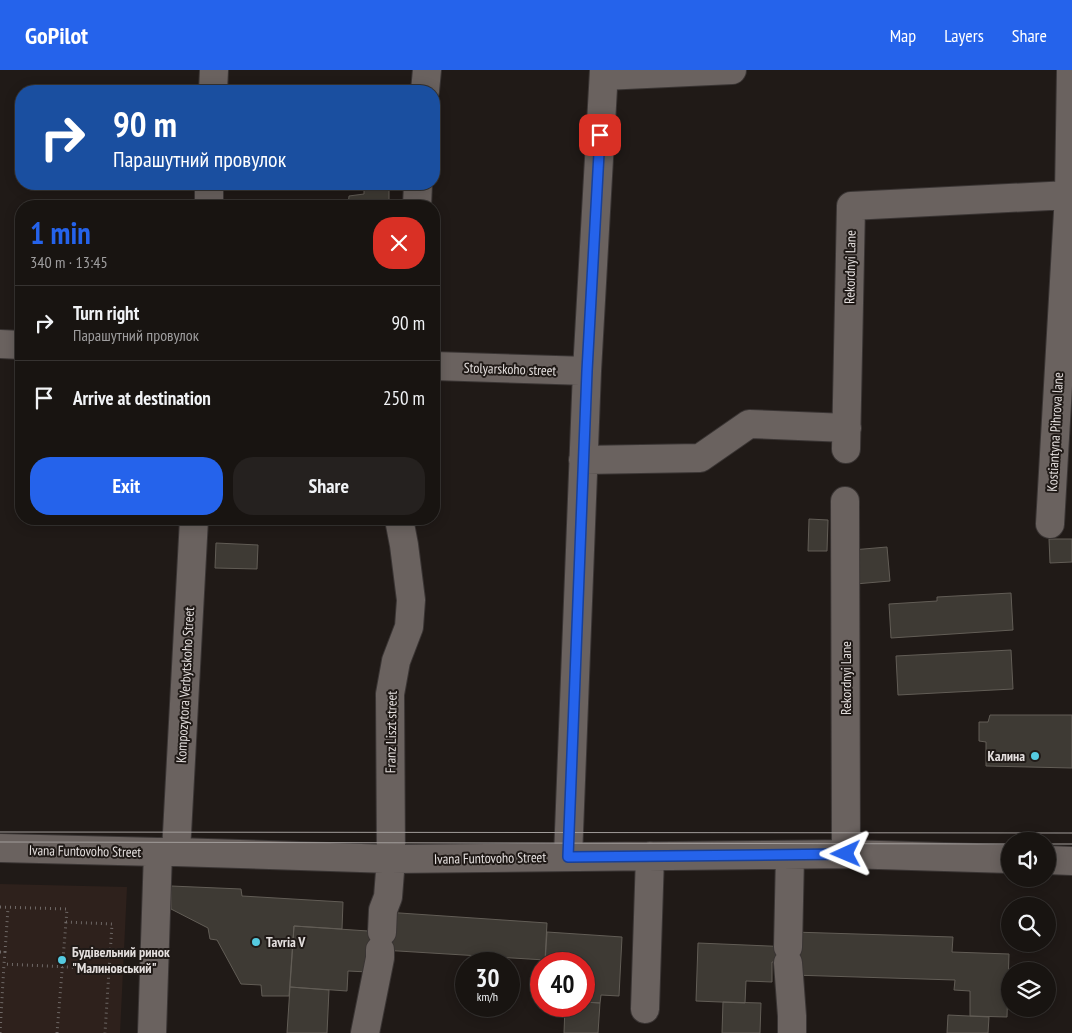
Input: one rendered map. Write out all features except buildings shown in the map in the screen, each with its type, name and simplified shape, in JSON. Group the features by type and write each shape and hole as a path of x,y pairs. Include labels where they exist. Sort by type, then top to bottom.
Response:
{"street":[{"path":"213,85 214,70"},
{"path":"426,85 427,70"},
{"path":"568,857 587,371 604,73 732,70"},
{"name":"Kostiantyna Pihrova lane","path":"1050,524 1069,194 1070,70"},
{"name":"Rekordnyi Lane","path":"583,460 700,458 749,424 846,438 851,206 1069,194"},
{"path":"0,344 15,345"},
{"name":"Stolyarskoho street","path":"440,366 587,371"},
{"name":"Rekordnyi Lane","path":"845,501 846,854"},
{"name":"Kompozytora Verbytskoho Street","path":"152,1033 194,525"},
{"name":"Franz Liszt street","path":"365,1033 380,958 383,910 388,897 391,859 390,694 396,661 408,627 411,600 400,525"},
{"name":"Ivana Funtovoho Street","path":"0,848 391,859 846,854 1001,859"},
{"path":"790,855 788,955 792,1033"},
{"path":"645,1009 650,856"},
{"path":"1056,860 1072,861"}],"path":[{"path":"0,908 68,909 57,1033"},
{"path":"0,1033 8,908"},
{"path":"66,922 112,924 106,1033"},
{"path":"0,952 5,952"},
{"path":"4,964 109,969"}],"shaded area":[{"name":"Будівельний ринок \"Малиновський\"","path":"0,884 127,887 120,1033 0,1033"}],"tram line":[{"path":"0,832 1072,833"},
{"path":"0,842 1001,844"},
{"path":"1056,844 1072,844"}],"place":[{"name":"Калина","path":"1035,756"},
{"name":"Tavria V","path":"256,942"},
{"name":"Будівельний ринок \"Малиновський\"","path":"62,960"}],"route":[{"path":"600,135 587,371 568,857 846,854"}]}
